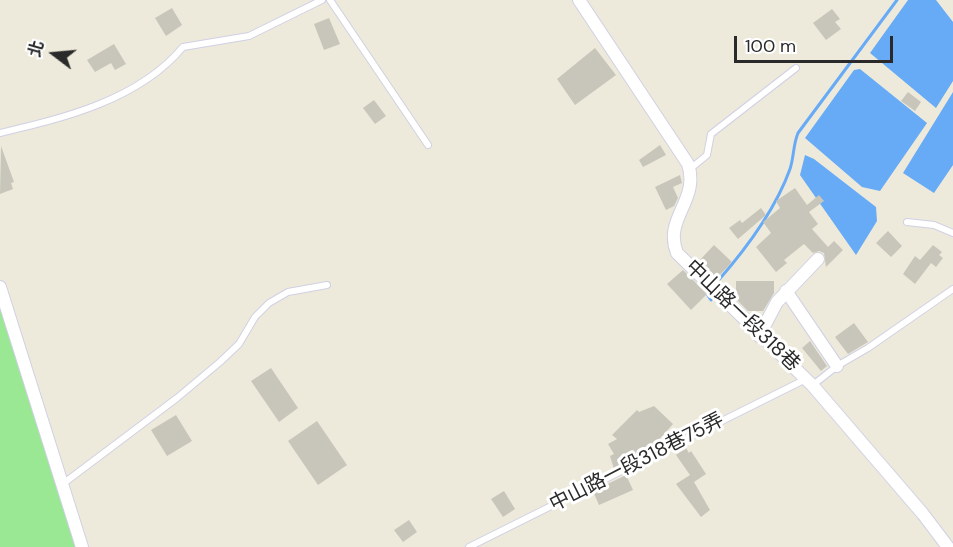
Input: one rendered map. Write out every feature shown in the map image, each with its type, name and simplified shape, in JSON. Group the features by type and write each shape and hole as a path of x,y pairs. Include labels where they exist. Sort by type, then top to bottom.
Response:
{"street":[{"path":"579,0 690,170"},
{"name":"中山路一段318巷","path":"690,170 692,177 688,197 673,229 672,241 677,253 759,336 809,382 923,513 948,547"},
{"path":"759,336 786,291 818,259"},
{"path":"0,287 33,396 64,483 82,547"},
{"path":"786,291 837,366"}],"lane":[{"path":"0,133 72,116 108,101 171,62 183,47 249,36 322,0"},
{"path":"330,0 428,145"},
{"path":"690,170 707,155 711,134 796,68"},
{"path":"907,222 934,225 953,233"},
{"path":"64,483 177,398 220,362 239,344 255,317 268,303 288,292 327,285"},
{"name":"中山路一段318巷75弄","path":"469,547 809,382 868,348 953,289"}],"green space":[{"path":"0,288 77,547 0,547"}],"water":[{"path":"908,0 936,0 953,22 953,81 936,108 870,53"},
{"path":"860,69 927,123 880,191 862,187 805,138 854,70"},
{"path":"953,92 953,165 934,193 903,173"},
{"path":"805,155 814,159 876,207 877,221 856,255 800,175"}],"building":[{"path":"172,8 182,25 166,36 155,18"},
{"path":"832,9 840,19 835,22 841,29 826,40 813,23"},
{"path":"329,18 340,44 324,50 314,24"},
{"path":"114,44 126,64 115,70 111,63 95,72 87,60"},
{"path":"595,48 616,75 575,105 557,79"},
{"path":"908,92 921,102 915,111 901,101"},
{"path":"374,100 386,116 375,124 363,108"},
{"path":"660,145 666,155 643,167 639,160"},
{"path":"1,146 14,182 11,183 13,189 0,194"},
{"path":"680,175 682,183 673,187 678,198 674,206 666,210 655,187"},
{"path":"795,188 807,205 819,195 824,201 809,212 818,224 812,229 828,247 834,241 843,250 826,267 824,253 819,251 813,253 804,244 784,260 787,263 776,272 756,247 771,233 763,222 780,208 776,201"},
{"path":"761,208 766,215 738,239 729,228 740,220 742,223"},
{"path":"888,231 902,246 891,257 876,243"},
{"path":"714,245 732,262 716,279 698,262"},
{"path":"933,245 942,252 939,255 943,258 936,267 931,263 915,284 903,274 915,256 920,260"},
{"path":"683,270 707,294 691,310 667,284"},
{"path":"736,281 774,281 774,293 763,311 748,311 736,299"},
{"path":"854,323 868,342 848,354 835,337"},
{"path":"810,341 827,366 821,371 802,348"},
{"path":"271,368 298,408 279,422 251,381"},
{"path":"654,406 673,424 647,453 614,469 610,456 614,454 608,444 617,439 612,435 637,410 639,412"},
{"path":"176,415 192,441 167,456 151,430"},
{"path":"317,421 347,465 318,485 288,441"},
{"path":"686,448 689,453 691,451 706,474 694,482 710,510 701,517 676,484 690,475 676,455"},
{"path":"626,475 633,490 599,505 593,491"},
{"path":"504,491 515,509 503,517 491,499"},
{"path":"409,520 417,532 403,542 394,530"}],"waterway":[{"path":"717,282 749,243 768,215 790,169 798,133 897,0"},
{"path":"707,294 711,300"}]}
